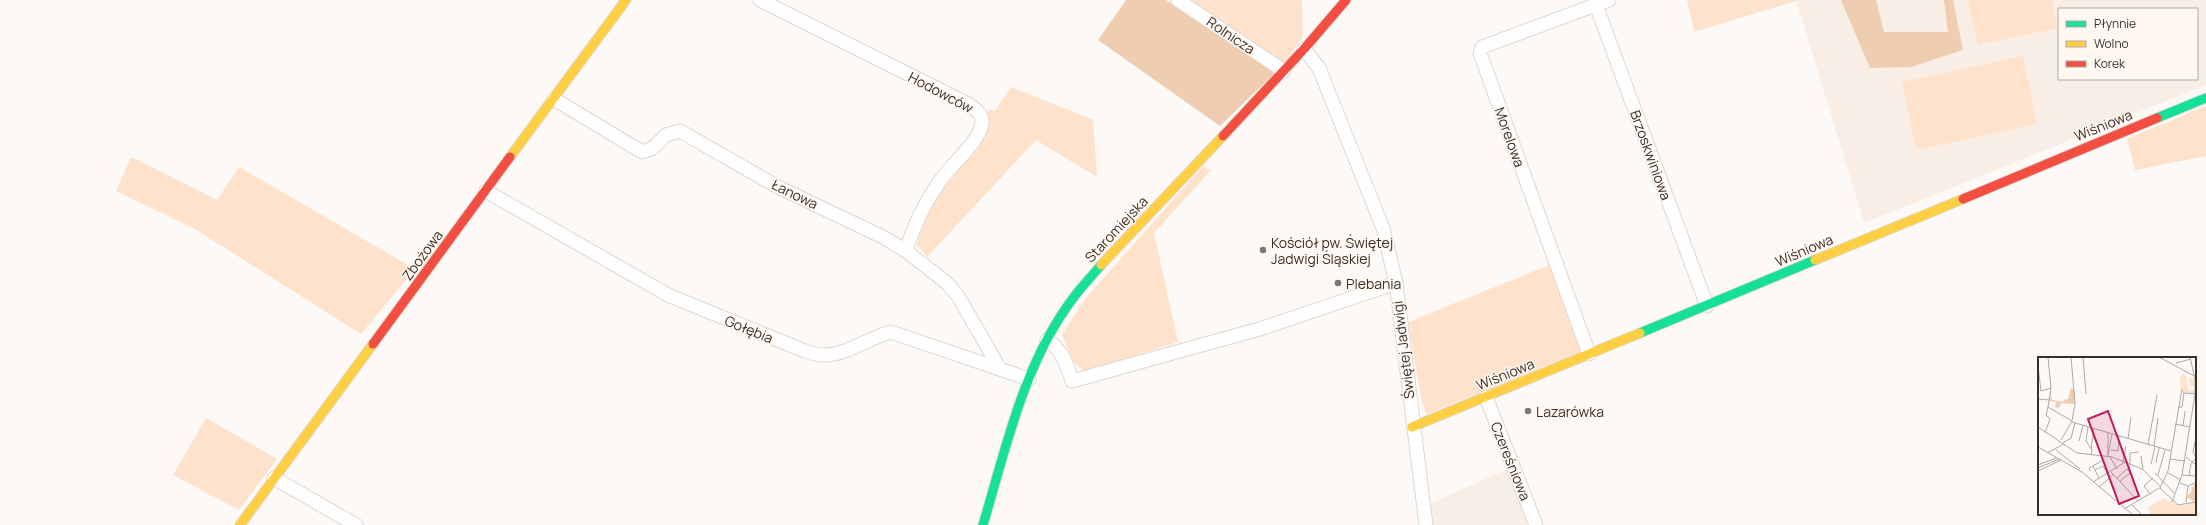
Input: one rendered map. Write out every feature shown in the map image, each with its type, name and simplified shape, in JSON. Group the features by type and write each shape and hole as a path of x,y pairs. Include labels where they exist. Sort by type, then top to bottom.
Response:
{"street":[{"name":"Zbożowa","path":"240,525 626,0"},
{"name":"Hodowców","path":"760,0 968,104 979,112 982,122 977,135 943,177 922,210 906,251"},
{"name":"Rolnicza","path":"1178,0 1284,71"},
{"name":"Staromiejska","path":"983,525 1015,418 1029,379 1047,340 1060,318 1085,283 1284,71 1346,0"},
{"name":"Morelowa","path":"1589,354 1480,53 1482,47 1609,0"},
{"name":"Brzoskwiniowa","path":"1596,5 1707,306"},
{"name":"Świętej Jadwigi","path":"1304,49 1319,68 1367,184 1383,228 1396,283 1422,524"},
{"name":"Wiśniowa","path":"1412,427 2206,98"},
{"name":"Łanowa","path":"554,99 642,152 652,148 666,135 680,132 778,186 884,238 906,251 947,283 958,296 1000,368"},
{"name":"Gołębia","path":"486,191 668,295 805,351 822,355 839,353 878,335 890,332 1029,379"},
{"path":"1047,340 1054,343 1063,356 1072,381 1262,328 1396,283"},
{"name":"Czereśniowa","path":"1486,397 1536,525"},
{"path":"274,478 356,525"}],"shaded area":[{"path":"1126,0 1166,0 1276,72 1220,126 1098,40"},
{"path":"1188,0 1302,0 1303,36 1284,64"},
{"path":"1687,0 1796,0 1796,1 1694,32"},
{"path":"1796,0 2206,0 2206,85 1864,223"},
{"path":"1841,0 1876,0 1884,32 1948,32 1944,0 1953,0 1963,50 1911,67 1870,68"},
{"path":"1968,0 2052,0 2057,28 1978,45"},
{"path":"2023,56 2037,124 1916,150 1902,82"},
{"path":"1011,87 1093,120 1097,177 1036,140 927,257 917,245 925,214 948,177 984,134 989,109 995,111"},
{"path":"2206,106 2206,156 2135,170 2127,139"},
{"path":"131,157 217,200 239,167 415,269 361,334 195,229 116,191"},
{"path":"1203,166 1211,170 1154,233 1178,342 1084,372 1072,360 1062,334 1085,299"},
{"path":"1552,264 1582,351 1427,414 1422,403 1408,322"},
{"path":"206,418 277,459 239,510 173,475"},
{"path":"1507,469 1530,525 1433,525 1430,504"}],"traffic: fast":[{"path":"2157,118 2206,98"},
{"path":"1640,333 1815,260"},
{"path":"983,525 1018,406 1029,377 1057,322 1080,289 1101,265"}],"traffic: slow":[{"path":"510,157 626,0"},
{"path":"1101,265 1223,136"},
{"path":"1815,260 1963,199"},
{"path":"1412,427 1640,333"},
{"path":"240,525 373,344"}],"traffic: jam":[{"path":"1223,136 1304,49 1346,0"},
{"path":"1963,199 2157,118"},
{"path":"373,344 510,157"}],"place":[{"name":"Kościół pw. Świętej Jadwigi Śląskiej","path":"1263,250"},
{"name":"Plebania","path":"1338,283"},
{"name":"Lazarówka","path":"1528,411"}]}
